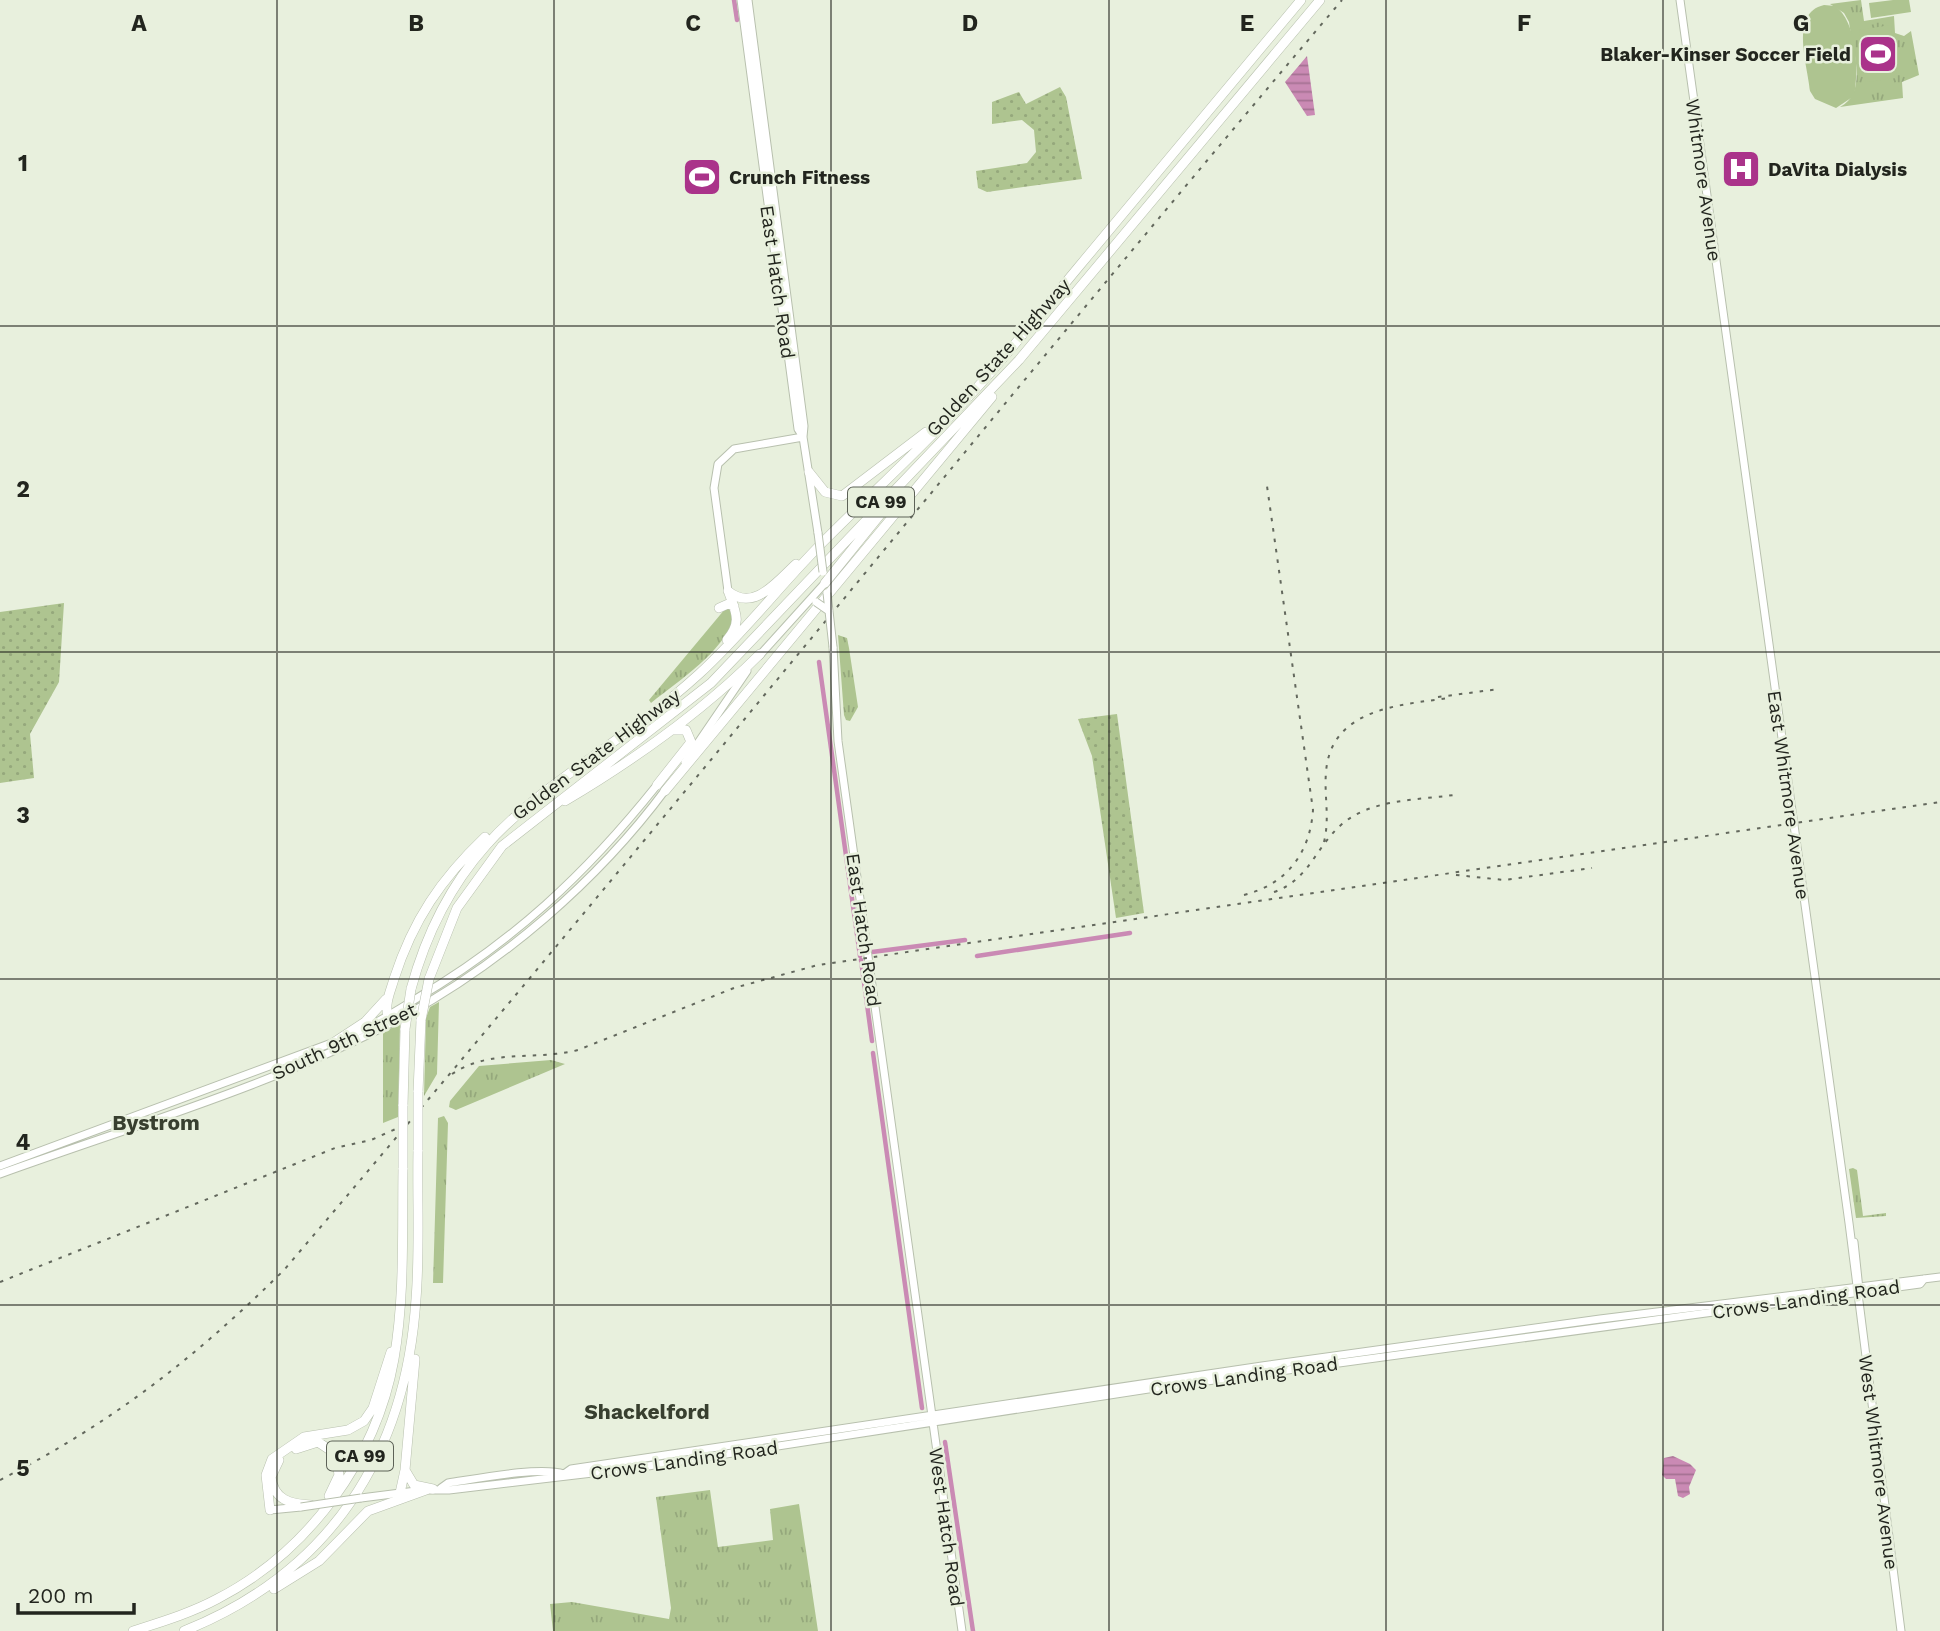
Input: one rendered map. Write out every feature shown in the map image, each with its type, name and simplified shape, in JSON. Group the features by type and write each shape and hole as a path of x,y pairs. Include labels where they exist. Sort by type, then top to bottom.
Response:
{"highway":[{"name":"Golden State Highway","path":"133,1631 221,1597 261,1572 314,1522 334,1499 368,1441 390,1382 398,1338 405,1029 411,989 434,921 460,877 494,834 530,801 695,678 738,636 823,535 953,413 1301,0"},
{"name":"Golden State Highway","path":"184,1631 242,1605 308,1554 363,1485 388,1435 408,1370 417,1296 421,1020 429,979 443,937 465,894 502,846 530,821 711,683 875,508 934,450 1019,360 1320,0"},
{"path":"661,788 972,426 1019,360"},
{"path":"809,472 825,492 836,496 848,494 953,413"},
{"path":"826,588 934,450"},
{"path":"728,591 740,599 759,596 823,535"},
{"path":"695,678 735,630 738,618 728,591"},
{"path":"719,608 728,604 734,606"},
{"path":"530,821 658,738 728,685 760,654"},
{"path":"658,738 682,728 691,736 691,742 661,788"},
{"path":"333,1042 372,1016 389,995 410,933 436,889 499,823 530,801"},
{"path":"389,995 392,1018"},
{"path":"400,1493 405,1470 416,1344 417,1296"},
{"path":"273,1510 266,1475 272,1459 304,1437 348,1430 364,1421 373,1408 398,1338"},
{"path":"273,1510 272,1483 275,1465 299,1446 318,1443 334,1452 340,1466 340,1475 314,1522"},
{"path":"405,1470 414,1485 433,1489"},
{"path":"272,1483 281,1498 289,1503 315,1505"},
{"path":"242,1605 256,1600 319,1561 369,1511 433,1489"}],"main road":[{"name":"East Hatch Road","path":"741,0 798,429 803,437"},
{"name":"East Hatch Road","path":"748,0 804,426 803,437 823,535 823,572 833,647 838,741 933,1419"},
{"name":"Whitmore Avenue","path":"1680,0 1730,361"},
{"name":"East Whitmore Avenue","path":"1730,361 1853,1235 1858,1288"},
{"path":"728,591 714,477 724,456 746,446 803,437"},
{"name":"South 9th Street","path":"0,1174 295,1066 392,1018 472,973 566,893 661,788 760,654 804,606 826,588"},
{"path":"804,606 816,601 829,611"},
{"name":"South 9th Street","path":"0,1166 392,1018 455,976 566,893"},
{"path":"455,976 472,973"},
{"name":"Crows Landing Road","path":"564,1474 571,1476 635,1468 785,1446 847,1429 1357,1360 1418,1344 1624,1316 1920,1283 1924,1279 1940,1277"},
{"name":"Crows Landing Road","path":"315,1505 433,1489 449,1490 535,1481 564,1474 571,1469 818,1438 1127,1385 1311,1359 1440,1348 1678,1317 1858,1288"},
{"name":"West Whitmore Avenue","path":"1858,1288 1901,1631"},
{"path":"1678,1317 1692,1308"},
{"path":"1600,1326 1604,1321 1624,1316"},
{"path":"1547,1333 1585,1321"},
{"path":"1440,1348 1469,1337"},
{"path":"1277,1371 1311,1359"},
{"path":"1102,1396 1127,1385"},
{"name":"West Hatch Road","path":"933,1419 961,1631"},
{"path":"635,1468 640,1463 670,1455"},
{"path":"273,1510 301,1506"}],"green space":[{"path":"1861,0 1864,21 1894,16 1895,33 1904,36 1911,31 1919,75 1902,82 1903,98 1840,107 1849,100 1854,91 1855,56 1849,22 1844,13 1830,4"},
{"path":"1909,0 1911,12 1871,18 1869,3"},
{"path":"1824,5 1835,6 1842,13 1855,47 1854,96 1836,108 1815,99 1810,91 1804,54 1807,18 1813,10"},
{"name":"Blaker-Kinser Soccer Field","path":"1891,25 1897,78 1866,82 1859,30"},
{"path":"1060,87 1066,97 1082,179 987,192 978,188 976,171 1027,163 1036,152 1034,130 1022,120 992,124 992,102 1019,92 1026,104"},
{"path":"64,603 59,682 30,734 34,778 0,783 0,612"},
{"path":"725,609 730,609 735,617 720,643 651,703 649,700"},
{"path":"838,635 847,638 858,707 850,721 846,720 844,715"},
{"path":"1117,714 1144,913 1116,918 1092,756 1078,719"},
{"path":"439,1002 437,1074 424,1096 426,1018 430,1007"},
{"path":"400,1024 398,1117 383,1123 383,1032"},
{"path":"551,1060 565,1064 456,1110 449,1107 450,1101 479,1066"},
{"path":"444,1116 448,1123 443,1283 433,1283 438,1118"},
{"path":"1849,1169 1857,1170 1863,1216 1886,1213 1886,1216 1856,1218"},
{"path":"710,1490 718,1547 773,1540 770,1509 799,1504 818,1631 553,1631 550,1604 572,1602 669,1619 671,1608 656,1497"}],"shaded area":[{"path":"1307,56 1315,115 1307,116 1285,82"},
{"path":"1673,1456 1696,1470 1689,1487 1690,1494 1683,1498 1678,1496 1675,1479 1666,1479 1662,1475 1664,1458"}],"waterway":[{"path":"734,0 737,20"},
{"path":"819,662 860,956"},
{"path":"977,956 1130,933"},
{"path":"872,952 965,940"},
{"path":"861,960 872,1041"},
{"path":"873,1053 922,1408"},
{"path":"945,1442 973,1631"}],"railway":[{"path":"0,1480 79,1436 151,1387 218,1332 284,1270 550,954 1342,0"},
{"path":"1244,895 1273,883 1294,864 1307,840 1313,810 1267,486"},
{"path":"1438,697 1499,689"},
{"path":"1324,842 1327,824 1326,772 1331,751 1340,734 1354,722 1371,714 1449,698"},
{"path":"1274,892 1296,880 1332,834 1353,816 1394,802 1454,795"},
{"path":"452,1074 482,1061 578,1050 734,988 818,965 1940,802"},
{"path":"1456,875 1504,880 1592,868"},
{"path":"0,1282 335,1148 371,1140 398,1128"}],"place":[{"name":"Blaker-Kinser Soccer Field","path":"1878,54"},
{"name":"DaVita Dialysis","path":"1741,169"},
{"name":"Crunch Fitness","path":"702,177"}],"district":[{"name":"Bystrom","path":"156,1123"},
{"name":"Shackelford","path":"647,1412"}]}
